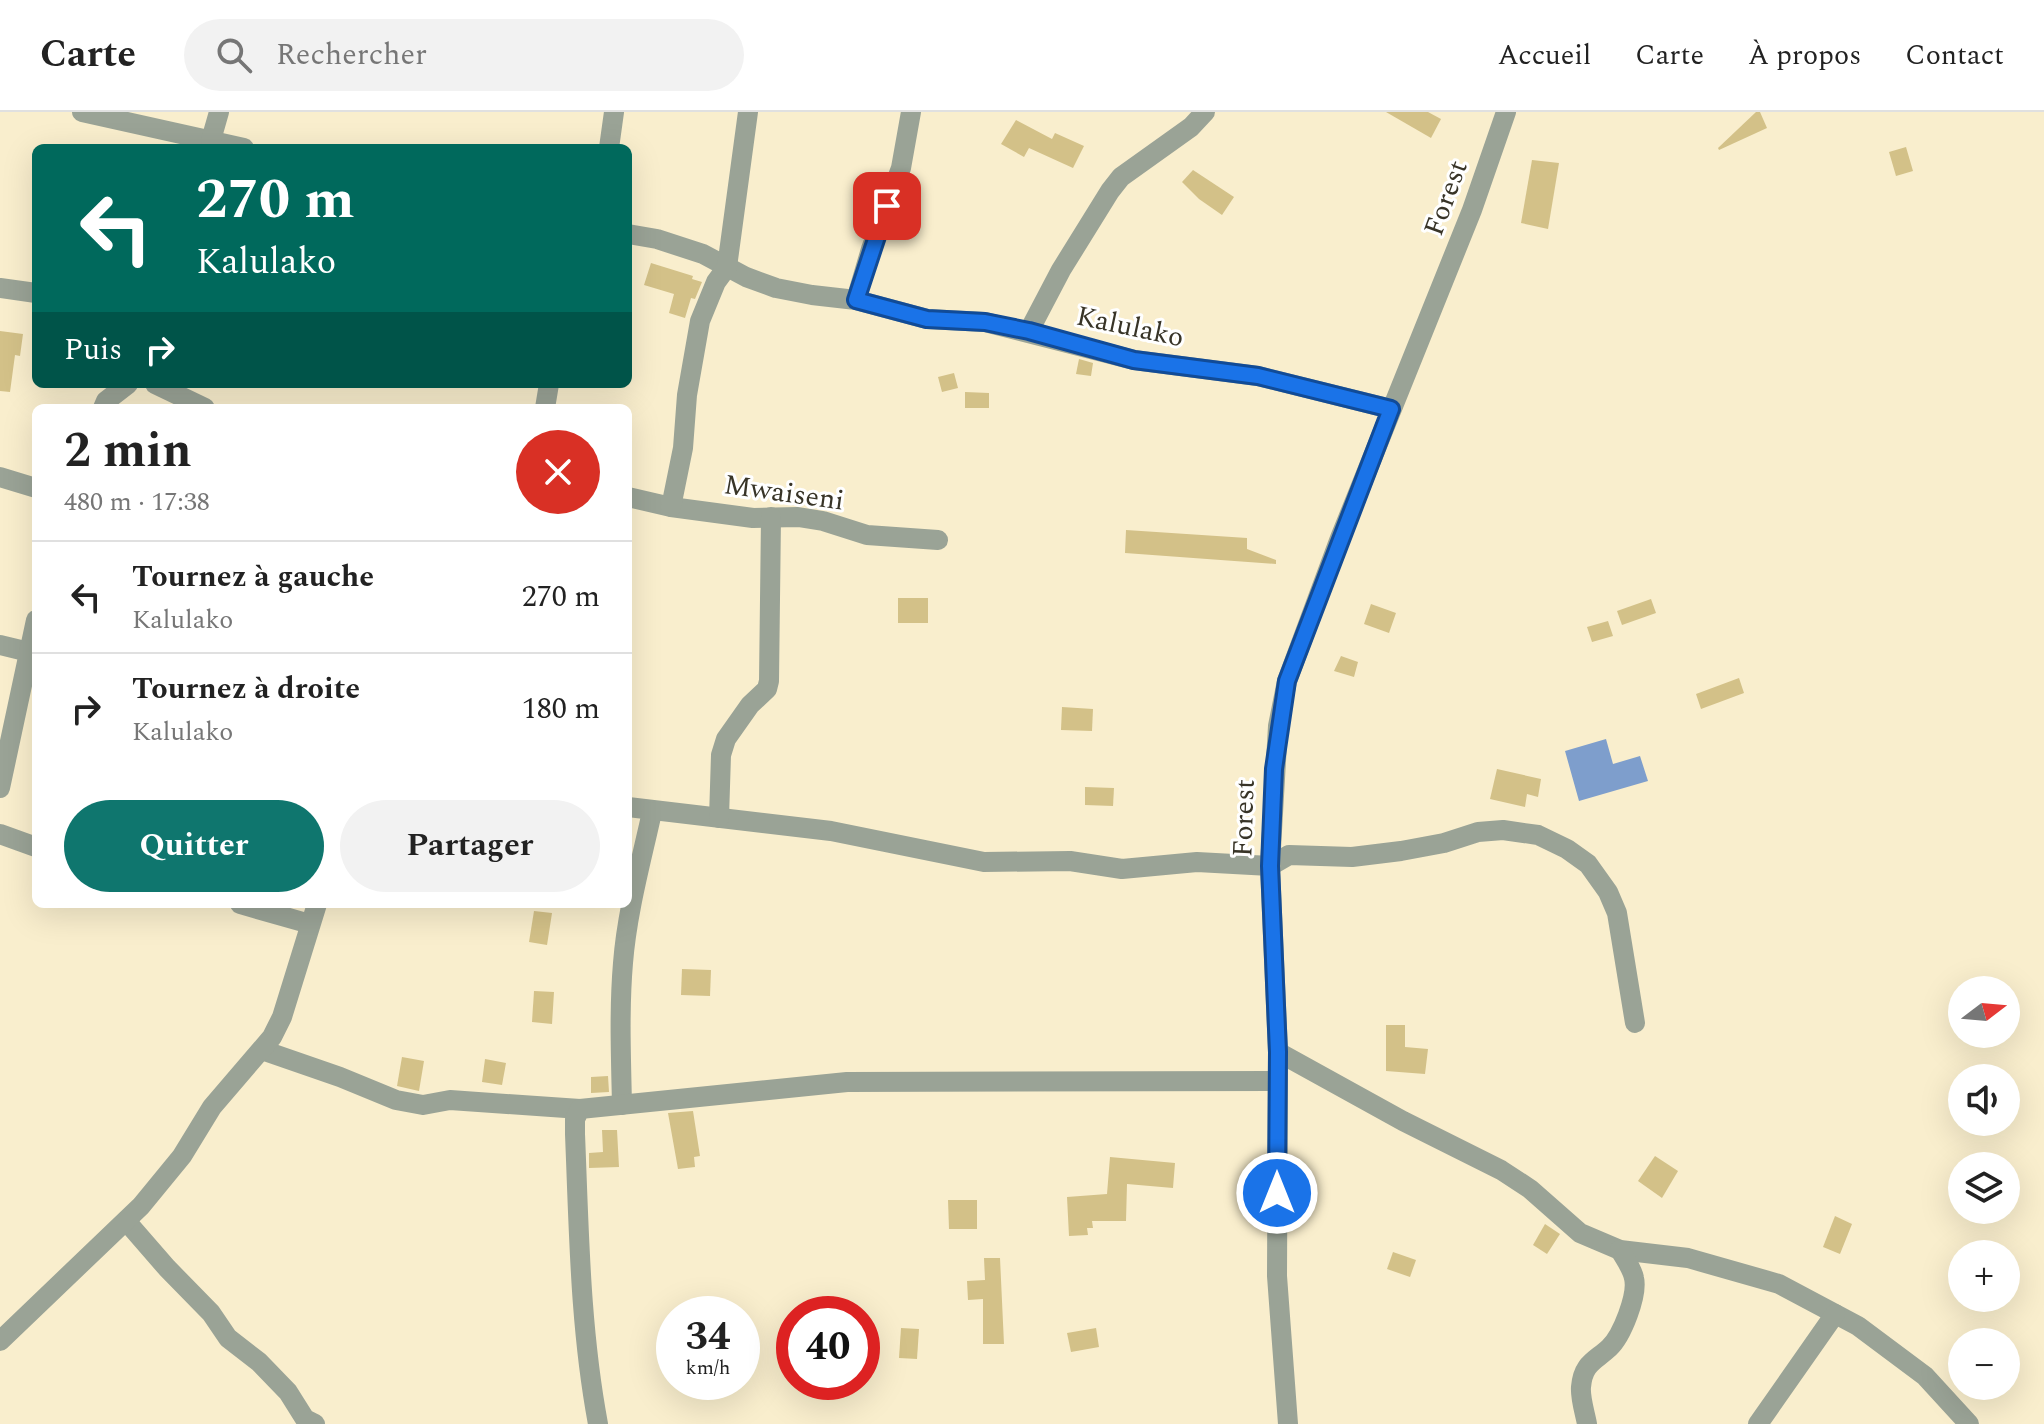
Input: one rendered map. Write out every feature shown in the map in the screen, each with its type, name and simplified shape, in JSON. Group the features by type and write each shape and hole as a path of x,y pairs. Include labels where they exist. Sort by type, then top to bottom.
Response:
{"street":[{"path":"82,112 228,144"},
{"path":"211,140 219,112"},
{"path":"610,144 614,112"},
{"path":"671,507 683,448 687,395 700,321 716,282 727,267 748,112"},
{"path":"856,300 901,168 911,112"},
{"path":"1029,331 1061,270 1115,184 1191,127 1205,112"},
{"name":"Forest","path":"1288,1424 1277,1276 1278,1052 1270,866 1274,769 1287,681 1391,409 1472,210 1506,112"},
{"name":"Kalulako","path":"632,235 657,239 703,254 776,288 856,300 927,319 985,322 1134,360 1258,376 1391,409"},
{"path":"0,288 32,292"},
{"path":"105,404 123,388"},
{"path":"163,388 197,404"},
{"path":"0,477 32,487"},
{"name":"Mwaiseni","path":"632,498 671,507 753,518 798,517 823,521 867,535 938,540"},
{"path":"719,818 721,755 726,739 750,705 767,689 769,681 771,517"},
{"path":"0,788 32,638"},
{"path":"0,645 29,652"},
{"path":"632,808 831,831 984,862 1070,861 1122,869 1197,862 1270,866 1289,855 1352,857 1401,851 1478,832 1503,830 1538,835 1567,849 1588,864 1608,892 1617,913 1635,1023"},
{"path":"632,906 652,812"},
{"path":"0,834 32,846"},
{"path":"2,1336 127,1222 182,1156 204,1118 224,1092 262,1050 282,1017 314,914 270,908"},
{"path":"622,1105 623,961 631,908"},
{"path":"262,1050 396,1100 423,1105 450,1100 580,1109 847,1082 1277,1081"},
{"path":"1278,1052 1403,1121 1501,1170 1530,1189 1580,1233 1620,1250 1688,1258 1779,1284 1858,1326 1925,1376 1969,1424"},
{"path":"580,1109 575,1119 575,1134 583,1325 598,1424"},
{"path":"127,1222 211,1313 228,1338 259,1362 288,1392 305,1419 315,1424"},
{"path":"1587,1424 1581,1387 1585,1371 1591,1359 1617,1340 1635,1293 1634,1277 1620,1250"},
{"path":"1758,1424 1835,1314"}],"water":[{"path":"1606,739 1613,764 1640,756 1648,781 1579,801 1565,751"}],"building":[{"path":"1386,112 1428,112 1441,119 1431,138"},
{"path":"1756,112 1760,112 1767,128 1719,150 1718,148"},
{"path":"1016,120 1052,139 1055,133 1084,146 1073,168 1029,148 1024,157 1001,144"},
{"path":"1906,147 1913,171 1896,176 1889,152"},
{"path":"1532,160 1559,163 1548,229 1521,223"},
{"path":"1193,170 1234,197 1222,215 1182,182"},
{"path":"651,263 693,276 692,279 702,282 695,299 691,298 685,318 669,313 674,294 644,285"},
{"path":"0,331 23,334 20,356 15,355 10,392 0,391"},
{"path":"1079,359 1093,363 1091,376 1076,374"},
{"path":"954,373 958,388 942,392 938,377"},
{"path":"965,392 989,393 989,408 965,408"},
{"path":"1126,530 1247,538 1247,549 1276,560 1276,564 1125,553"},
{"path":"898,598 928,598 928,623 898,623"},
{"path":"1651,599 1656,613 1622,625 1617,611"},
{"path":"1371,604 1396,613 1389,633 1364,624"},
{"path":"1608,621 1613,636 1592,642 1587,627"},
{"path":"1341,656 1358,662 1354,677 1334,671"},
{"path":"1739,678 1744,693 1701,709 1696,694"},
{"path":"1062,707 1093,709 1092,731 1061,730"},
{"path":"1497,769 1541,779 1538,797 1527,794 1525,807 1490,799"},
{"path":"1085,787 1114,788 1113,806 1085,805"},
{"path":"534,911 552,913 547,945 529,942"},
{"path":"682,969 711,970 710,996 681,995"},
{"path":"534,991 554,992 552,1024 532,1022"},
{"path":"1386,1025 1405,1025 1405,1047 1428,1049 1425,1074 1386,1071"},
{"path":"402,1057 424,1061 419,1091 397,1086"},
{"path":"485,1059 506,1063 502,1085 482,1082"},
{"path":"608,1076 609,1092 591,1093 591,1077"},
{"path":"693,1111 700,1156 694,1157 695,1167 678,1169 668,1113"},
{"path":"602,1130 617,1130 619,1167 589,1168 589,1153 603,1152"},
{"path":"1655,1156 1678,1171 1662,1198 1638,1181"},
{"path":"1110,1157 1175,1163 1173,1188 1127,1184 1126,1221 1092,1221 1093,1228 1087,1228 1088,1235 1069,1236 1067,1197 1107,1194"},
{"path":"948,1200 977,1200 977,1229 949,1229"},
{"path":"1835,1216 1852,1224 1840,1254 1823,1247"},
{"path":"1545,1224 1560,1234 1547,1254 1533,1245"},
{"path":"1393,1252 1416,1260 1410,1277 1387,1269"},
{"path":"984,1258 1000,1258 1004,1344 983,1344 983,1299 968,1300 967,1281 985,1280"},
{"path":"901,1328 919,1329 917,1359 899,1358"},
{"path":"1096,1328 1099,1347 1071,1352 1067,1333"}],"route":[{"path":"887,206 856,300 927,319 985,322 1029,331 1134,360 1258,376 1391,409 1287,681 1278,726 1270,866 1278,1052 1277,1193"}]}
